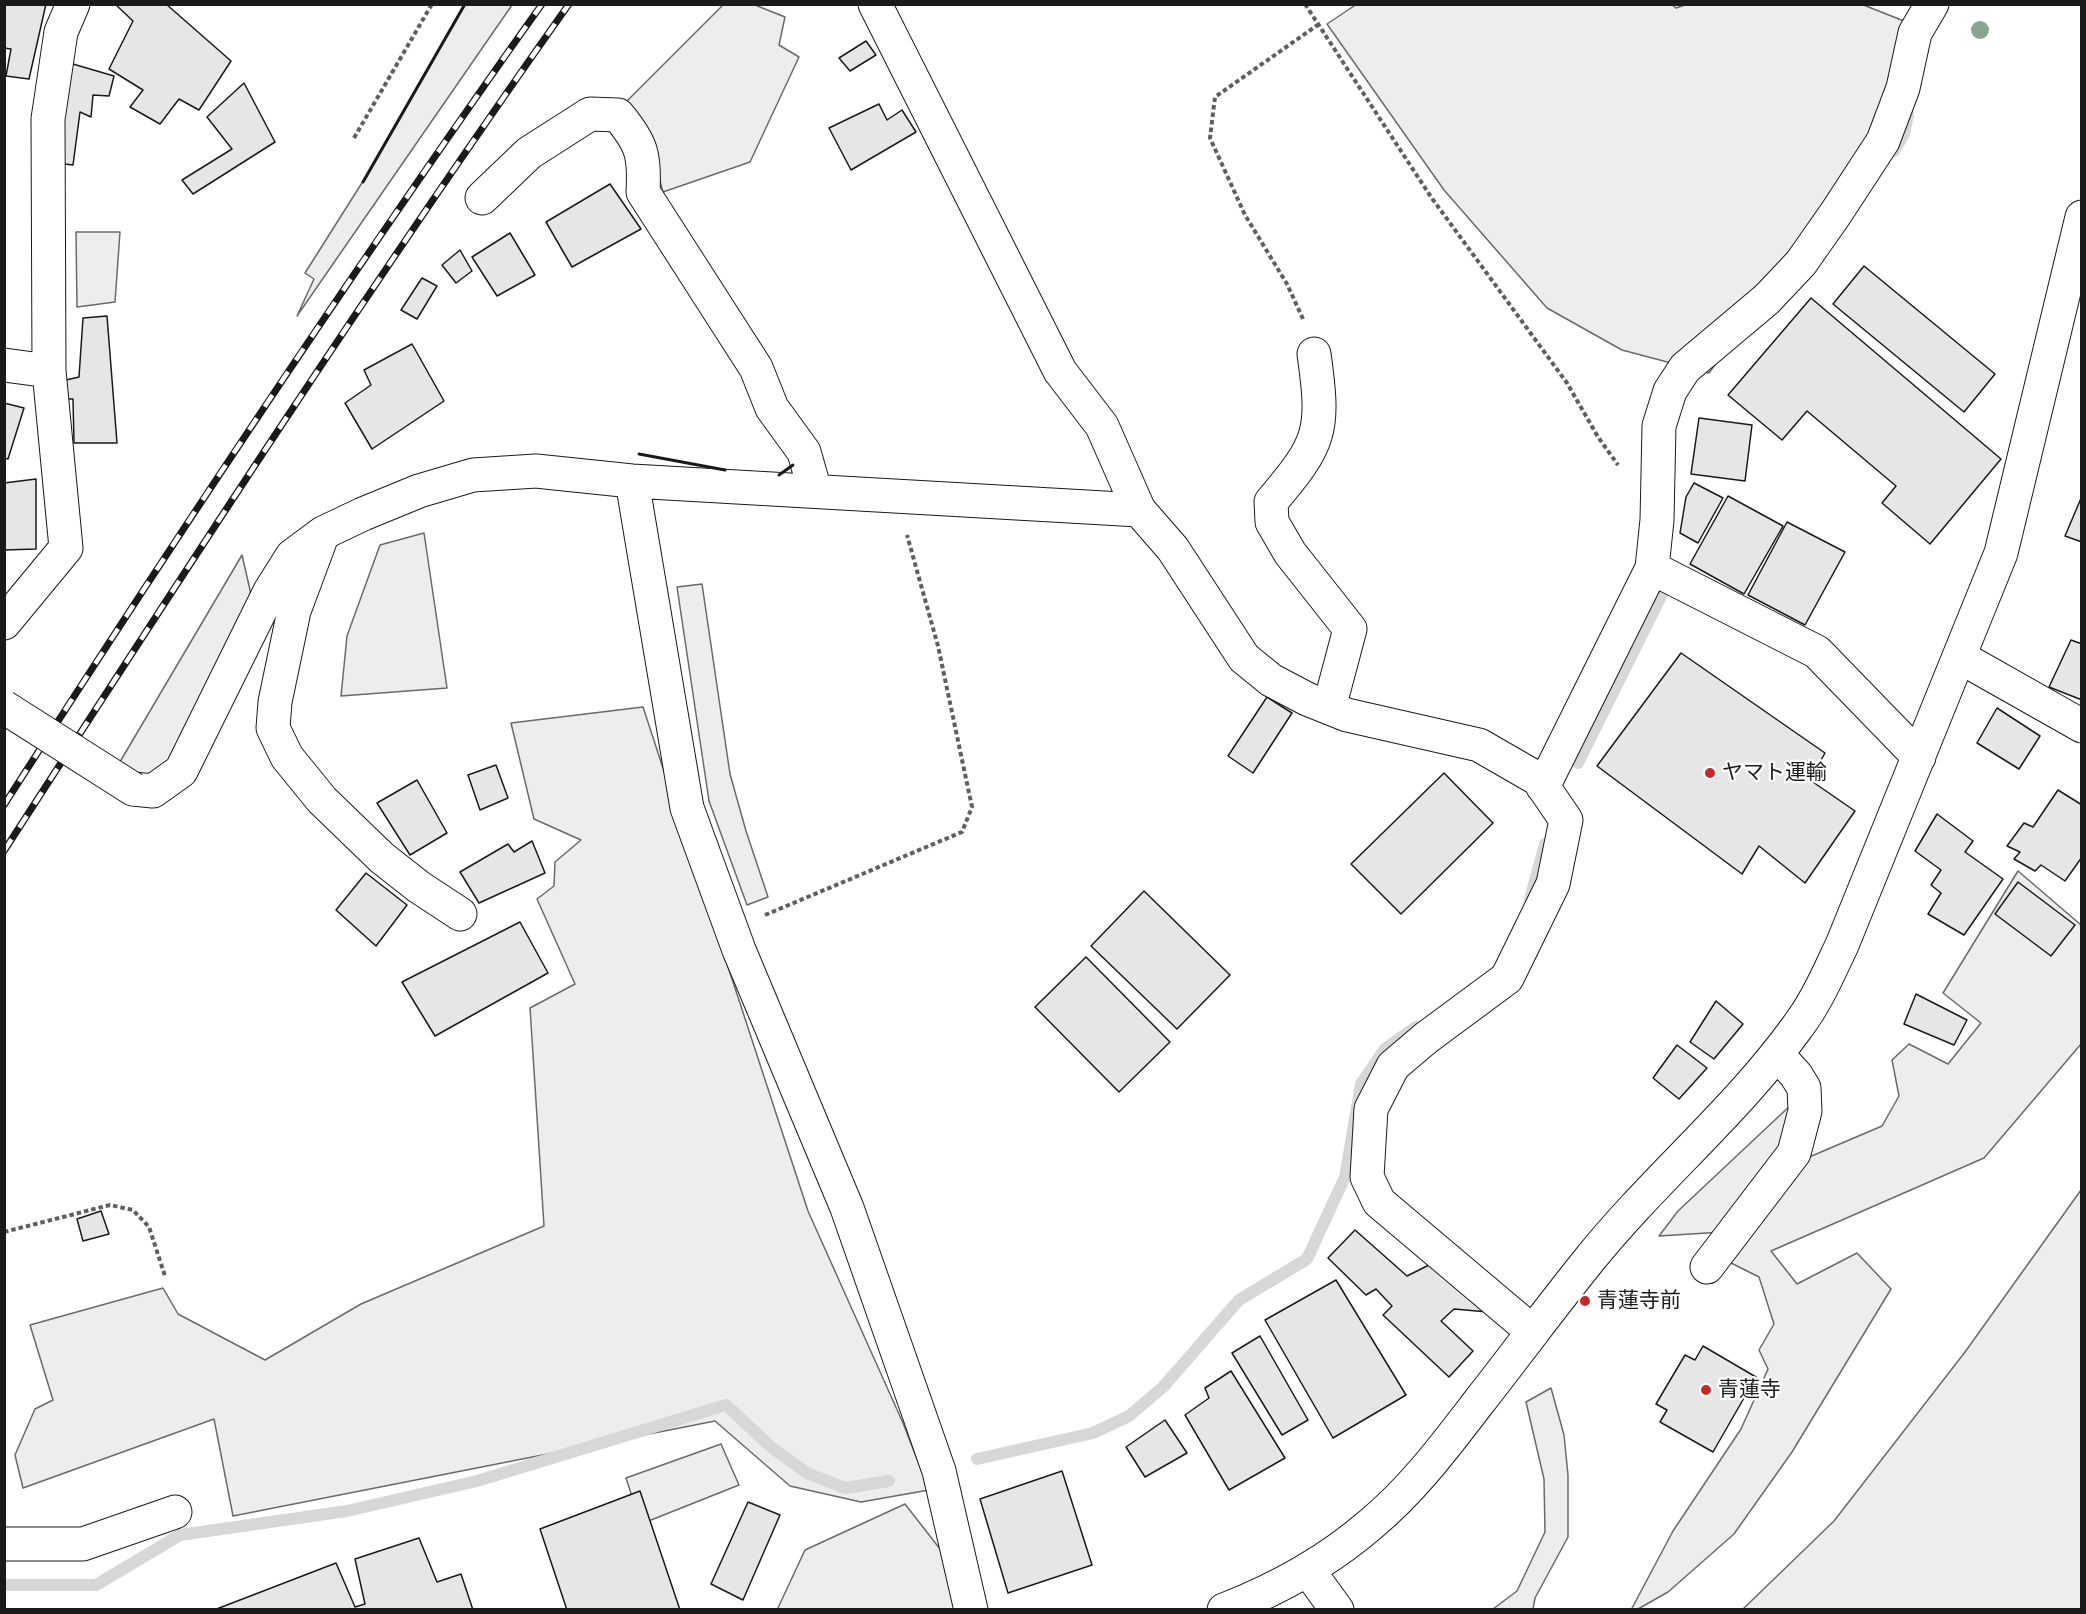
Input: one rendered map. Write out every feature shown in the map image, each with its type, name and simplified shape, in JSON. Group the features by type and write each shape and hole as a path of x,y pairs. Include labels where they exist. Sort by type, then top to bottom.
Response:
{"street":[{"path":"4,623 66,548 49,371 48,119 61,32 74,4"},
{"path":"875,4 1060,371 1102,426 1139,510 1173,549 1244,658 1271,680 1347,715 1479,745 1538,779 1566,820 1553,885 1533,930 1507,978 1425,1038 1393,1066 1371,1109 1367,1177 1379,1202 1533,1332"},
{"path":"1543,787 1652,568 1658,520 1659,426 1670,392 1685,368 1767,299 1801,263 1836,213 1883,141 1903,88 1915,33 1932,4"},
{"path":"482,198 529,153 590,114 618,115 637,139 644,165 644,192 756,368 772,408 804,452 815,491"},
{"path":"1224,1610 1278,1587 1308,1570 1343,1547 1409,1490 1590,1259 1648,1191 1777,1054 1800,1024 1825,982 2001,553 2082,217"},
{"path":"1314,354 1320,396 1317,435 1305,462 1271,502 1272,522 1290,553 1350,628 1329,708"},
{"path":"4,365 49,371"},
{"path":"4,707 133,789 153,791 181,771 270,591 292,556 323,534 419,491 473,475 536,471 632,481 1139,510"},
{"path":"632,481 687,807 732,929 847,1208 939,1471 971,1610"},
{"path":"323,534 294,611 274,702 273,728 287,757 331,808 382,858 419,887 460,914"},
{"path":"1652,568 1817,652 1919,757"},
{"path":"1960,657 2082,726"},
{"path":"1707,1267 1794,1154 1805,1111 1804,1088 1796,1075 1777,1054"},
{"path":"4,1544 83,1544 175,1512"},
{"path":"1308,1570 1337,1610"}],"path":[{"path":"354,138 432,4"},
{"path":"1305,4 1431,197 1567,383 1598,437 1624,473"},
{"path":"1314,354 1303,317 1287,284 1245,215 1209,138 1215,98 1318,24"},
{"path":"732,929 962,832 972,807 938,646 896,496"},
{"path":"4,1232 110,1205 133,1210 149,1227 165,1276"}],"shaded area":[{"path":"465,4 512,5 297,316 314,279 305,273 372,167"},
{"path":"1357,4 1671,4 1676,8 1688,4 1861,4 1909,23 1899,85 1795,255 1709,373 1622,350 1547,308 1444,190 1327,24"},
{"path":"723,5 755,5 785,17 779,45 799,57 750,162 663,192 647,136 623,105"},
{"path":"76,232 120,232 115,302 77,307"},
{"path":"424,533 447,688 341,696 347,636 380,545"},
{"path":"242,555 253,603 166,770 136,786 114,772"},
{"path":"702,584 730,774 768,897 747,905 709,801 677,587"},
{"path":"643,707 808,1211 903,1423 929,1490 861,1502 790,1486 715,1421 233,1516 214,1419 23,1488 15,1455 35,1409 53,1400 30,1325 163,1288 178,1314 265,1360 361,1304 544,1226 530,1008 575,984 537,899 554,886 555,862 581,840 534,819 511,723"},
{"path":"2018,871 2081,925 2081,1044 1984,1158 1771,1251 1797,1284 1857,1253 1891,1289 1792,1452 1734,1534 1668,1592 1638,1609 1631,1610 1673,1531 1741,1429 1768,1369 1759,1350 1774,1324 1759,1277 1721,1258 1807,1158 1882,1126 1899,1096 1892,1060 1909,1044 1948,1064 1981,1023 1943,993"},
{"path":"1793,1103 1795,1124 1723,1232 1659,1236 1678,1211"},
{"path":"2081,1190 2081,1609 1743,1609 1834,1521 1965,1352"},
{"path":"1551,1388 1564,1435 1568,1475 1568,1537 1535,1598 1533,1609 1493,1609 1517,1591 1545,1532 1544,1479 1526,1402"},
{"path":"721,1444 739,1485 641,1524 626,1478"},
{"path":"905,1504 940,1549 957,1609 777,1610 805,1550"}],"building":[{"path":"4,4 46,4 29,79 6,76 11,49 4,48"},
{"path":"115,4 166,4 231,61 199,110 179,99 160,124 130,107 143,90 109,69 133,21"},
{"path":"866,41 876,55 850,71 839,58"},
{"path":"66,62 114,76 109,96 93,95 91,117 80,112 73,165 56,163"},
{"path":"244,83 275,142 193,194 182,180 232,149 207,117"},
{"path":"879,104 887,120 902,110 916,132 851,170 829,128"},
{"path":"610,184 641,229 572,267 546,222"},
{"path":"510,233 535,275 497,296 472,257"},
{"path":"460,250 472,271 456,283 442,265"},
{"path":"1864,266 1995,374 1964,412 1833,304"},
{"path":"422,278 437,286 417,319 401,310"},
{"path":"1811,298 2001,459 1930,544 1882,503 1896,486 1807,411 1782,440 1728,395"},
{"path":"107,316 117,443 74,443 73,399 64,399 66,380 79,377 83,318"},
{"path":"412,344 444,401 372,449 345,403 371,385 364,370"},
{"path":"4,403 24,408 8,459 4,458"},
{"path":"1699,418 1752,425 1745,481 1691,474"},
{"path":"36,479 36,549 4,550 4,483"},
{"path":"1694,483 1723,498 1698,543 1680,533 1686,497"},
{"path":"1728,496 1783,526 1744,594 1690,564"},
{"path":"2082,496 2082,542 2065,536"},
{"path":"1787,522 1845,552 1805,625 1748,595"},
{"path":"2071,640 2082,644 2082,700 2049,687"},
{"name":"ヤマト運輸","path":"1681,653 1825,753 1810,780 1855,811 1805,883 1759,846 1742,874 1597,766"},
{"path":"1267,697 1292,713 1253,773 1228,756"},
{"path":"1997,708 2040,736 2019,769 1977,743"},
{"path":"496,765 508,798 480,810 468,775"},
{"path":"1444,773 1493,823 1401,914 1351,864"},
{"path":"417,780 447,833 410,855 377,803"},
{"path":"2058,790 2082,805 2082,857 2065,881 2041,865 2035,871 2014,859 2020,852 2007,846 2024,823 2033,827"},
{"path":"1937,814 1973,841 1965,852 2003,879 1964,935 1928,914 1941,893 1931,885 1941,870 1915,851"},
{"path":"532,841 545,873 479,903 460,872 508,844 514,852"},
{"path":"366,873 407,905 376,946 336,910"},
{"path":"2018,882 2075,925 2051,956 1995,914"},
{"path":"1144,891 1230,975 1177,1029 1091,946"},
{"path":"520,922 548,973 435,1036 402,982"},
{"path":"1086,957 1170,1042 1119,1092 1035,1007"},
{"path":"1916,994 1967,1020 1954,1045 1904,1024"},
{"path":"1716,1001 1743,1024 1714,1059 1690,1042"},
{"path":"1677,1045 1707,1068 1679,1099 1653,1078"},
{"path":"101,1211 109,1234 83,1241 77,1219"},
{"path":"1355,1230 1407,1276 1429,1265 1488,1312 1454,1309 1441,1321 1473,1351 1449,1377 1383,1315 1392,1306 1376,1289 1366,1295 1328,1258"},
{"path":"1336,1280 1406,1395 1333,1438 1265,1320"},
{"path":"1260,1336 1308,1420 1282,1435 1232,1353"},
{"name":"青蓮寺","path":"1703,1346 1756,1377 1713,1452 1660,1422 1667,1410 1656,1404 1685,1355 1695,1360"},
{"path":"1231,1371 1285,1458 1229,1490 1185,1415 1209,1398 1205,1388"},
{"path":"1165,1420 1187,1453 1145,1477 1126,1447"},
{"path":"1062,1471 1092,1565 1008,1593 980,1499"},
{"path":"640,1491 680,1610 567,1610 540,1529"},
{"path":"748,1502 780,1515 743,1600 711,1584"},
{"path":"419,1538 437,1582 461,1574 473,1610 214,1610 336,1563 355,1607 365,1604 355,1559"}],"waterway":[{"path":"1894,151 1904,134 1908,115"},
{"path":"1578,763 1663,592"},
{"path":"1530,899 1545,844"},
{"path":"977,1459 1093,1433 1129,1416 1163,1387 1239,1300 1307,1259 1345,1177 1361,1084 1385,1049 1416,1027"},
{"path":"4,1585 96,1585 180,1535 347,1511 477,1481 726,1405 771,1447 807,1473 845,1488 889,1481"}],"railway":[{"path":"4,805 268,401 542,4"},
{"path":"4,851 353,319 569,4"}],"wall":[{"path":"363,182 465,4"},
{"path":"639,454 725,470"},
{"path":"779,475 793,465"}],"place":[{"name":"ヤマト運輸","path":"1710,773"},
{"name":"青蓮寺前","path":"1585,1301"},
{"name":"青蓮寺","path":"1706,1390"}]}
